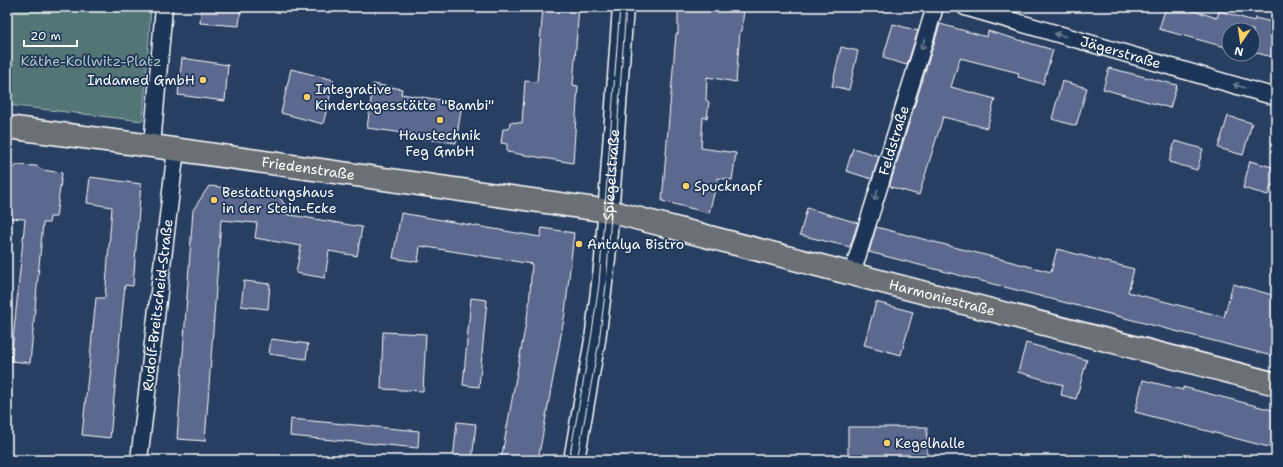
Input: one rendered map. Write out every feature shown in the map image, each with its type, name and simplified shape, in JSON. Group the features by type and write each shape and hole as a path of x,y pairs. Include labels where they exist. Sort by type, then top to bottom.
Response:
{"main road":[{"name":"Friedenstraße","path":"7,127 176,149 609,211"},
{"name":"Harmoniestraße","path":"609,211 1276,384"}],"street":[{"path":"152,146 164,7"},
{"name":"Spiegelstraße","path":"574,460 595,340 605,259 623,7"},
{"name":"Feldstraße","path":"852,274 935,7"},
{"name":"Jägerstraße","path":"965,7 1276,97"},
{"name":"Rudolf-Breitscheid-Straße","path":"139,460 176,149"}],"green space":[{"name":"Käthe-Kollwitz-Platz","path":"7,7 151,7 143,121 7,105"}],"building":[{"path":"202,7 241,7 239,26 200,23"},
{"path":"543,7 579,7 573,85 578,86 573,163 507,152 507,144 501,143 503,129 509,129 510,122 522,123 525,81 537,82"},
{"path":"678,7 744,7 742,31 740,31 736,82 707,77 706,100 709,102 707,118 703,117 701,148 736,153 732,180 718,178 709,213 662,201 676,34 678,34"},
{"path":"1166,7 1181,7 1217,18 1219,11 1254,21 1255,18 1276,23 1276,58 1261,54 1261,22 1221,22 1221,46 1159,29"},
{"path":"893,24 918,31 907,65 883,58"},
{"path":"940,24 987,37 988,31 1053,50 1043,84 1018,77 1019,73 960,58 951,87 995,99 987,128 943,117 919,195 891,187 890,184"},
{"path":"841,47 858,51 849,90 832,86"},
{"name":"Indamed GmbH","path":"182,58 228,65 225,101 178,95"},
{"path":"1109,68 1177,85 1170,108 1103,89"},
{"name":"Integrative Kindertagesstätte \"Bambi\"","path":"291,69 334,80 323,124 281,113"},
{"path":"1062,81 1087,88 1076,126 1052,119"},
{"path":"373,84 402,89 401,94 462,103 456,143 418,138 418,135 367,128"},
{"path":"1228,116 1252,123 1243,155 1218,148"},
{"path":"1175,141 1203,149 1197,170 1169,162"},
{"path":"853,148 879,156 872,179 846,171"},
{"path":"1250,161 1276,168 1276,186 1271,185 1268,195 1243,188"},
{"path":"17,165 36,166 43,170 62,173 56,217 50,217 49,223 43,223 30,363 11,361 25,219 8,218 7,172"},
{"path":"90,177 141,184 133,286 125,285 110,438 82,435 96,298 105,298 112,207 87,203"},
{"path":"209,186 276,193 286,206 285,214 362,227 357,256 329,251 325,278 296,273 301,246 255,238 257,223 221,220 205,441 177,439 193,210"},
{"path":"807,208 858,223 850,247 800,235"},
{"path":"401,213 540,237 542,228 574,233 565,313 538,460 501,460 529,306 532,264 420,246 418,262 393,258"},
{"path":"876,227 1051,272 1057,249 1134,269 1128,292 1224,317 1233,284 1276,296 1276,357 869,252"},
{"path":"244,281 270,284 268,309 241,306"},
{"path":"471,298 487,300 479,387 463,385"},
{"path":"876,302 913,312 901,355 864,345"},
{"path":"383,332 426,334 423,391 381,389"},
{"path":"271,339 308,344 306,359 269,354"},
{"path":"1026,343 1087,360 1076,399 1061,395 1063,385 1018,372"},
{"path":"1143,380 1183,390 1183,387 1276,411 1276,449 1135,412"},
{"path":"291,419 419,431 418,448 290,436"},
{"path":"457,422 476,424 472,460 453,460"},
{"name":"Kegelhalle","path":"848,427 927,427 927,460 848,460"}],"tram line":[{"path":"569,460 591,339 599,284 620,7"},
{"path":"577,460 599,342 606,285 626,7"}],"place":[{"name":"Indamed GmbH","path":"203,80"},
{"name":"Integrative Kindertagesstätte \"Bambi\"","path":"307,97"},
{"name":"Haustechnik Feg GmbH","path":"440,120"},
{"name":"Spucknapf","path":"686,186"},
{"name":"Bestattungshaus in der Stein-Ecke","path":"214,200"},
{"name":"Antalya Bistro","path":"579,244"},
{"name":"Kegelhalle","path":"887,443"}]}
